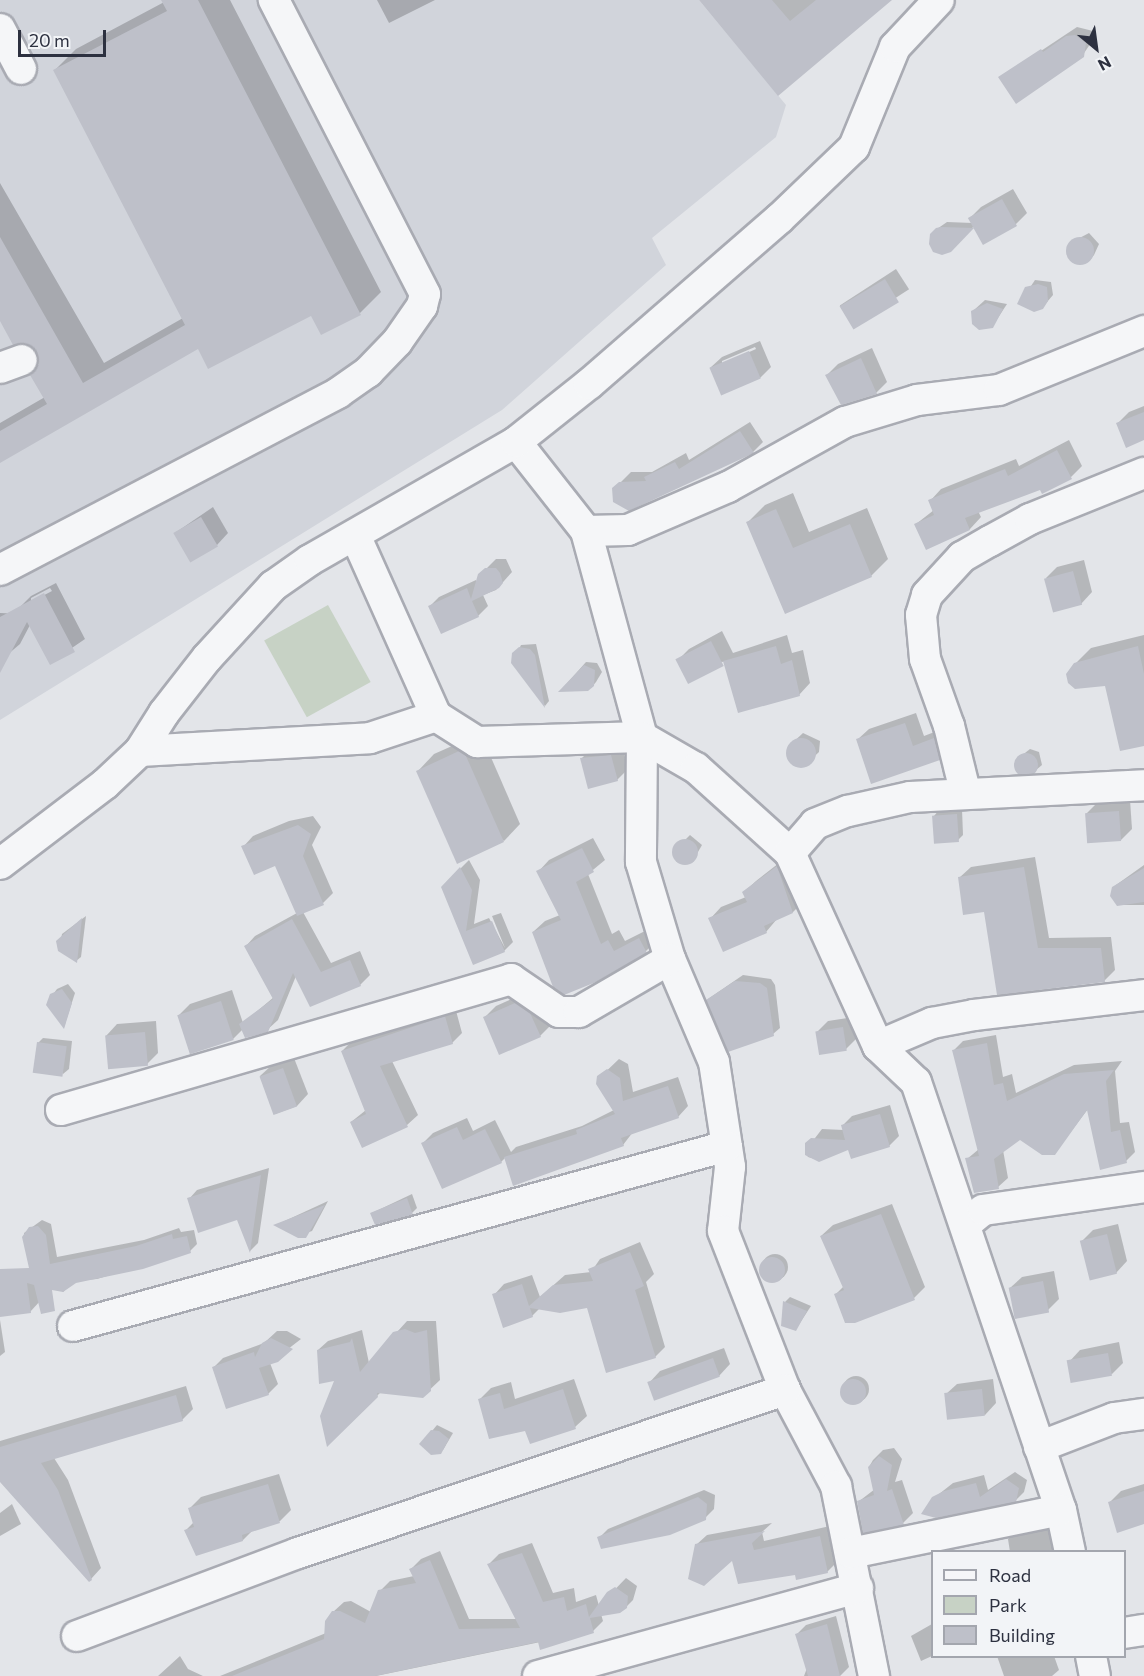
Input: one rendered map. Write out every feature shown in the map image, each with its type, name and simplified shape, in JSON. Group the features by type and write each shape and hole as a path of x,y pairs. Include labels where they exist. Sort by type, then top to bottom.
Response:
{"street":[{"path":"0,570 338,393 368,372 397,342 422,306 424,294 274,0"},
{"path":"0,864 105,784 141,751 164,713 241,617 273,586 355,535 516,442 663,320 854,147 895,47 939,0"},
{"path":"0,29 21,69"},
{"path":"586,531 628,530 728,487 845,422 917,400 999,390 1144,331"},
{"path":"516,442 586,531 642,737 641,862 670,959 714,1062 730,1167 723,1230 785,1390 836,1486 874,1676"},
{"path":"965,791 949,726 925,659 921,615 927,595 962,557 1000,535 1030,519 1144,473"},
{"path":"355,535 436,716 477,741 642,737 696,768 790,853 878,1046 916,1082 966,1224 1060,1510 1070,1550"},
{"path":"141,751 370,738 436,716"},
{"path":"790,853 814,824 848,811 910,797 965,791 1144,785"},
{"path":"61,1110 511,979 559,1012 579,1012 670,959"},
{"path":"878,1046 932,1023 974,1015 1144,995"},
{"path":"73,1326 727,1146"},
{"path":"966,1224 983,1210 1144,1187"},
{"path":"76,1636 298,1553 785,1390"},
{"path":"1039,1447 1114,1418 1144,1414"},
{"path":"851,1553 1060,1510"},
{"path":"538,1676 858,1588"},
{"path":"1126,1633 1144,1630"},
{"path":"1091,1658 1095,1676"}],"shaded area":[{"path":"0,0 699,0 786,105 776,137 652,238 666,265 502,410 0,720"}],"green space":[{"path":"328,605 371,682 307,717 264,640"}],"building":[{"path":"161,0 198,0 361,315 321,335 311,316 208,369 198,349 0,463 0,431 47,404 30,375 39,364 38,354 26,343 13,345 0,321 0,237 83,383 185,325 53,70 167,11"},
{"path":"699,0 772,0 790,21 816,0 892,0 778,96"},
{"path":"1075,35 1086,43 1084,57 1016,104 998,77 1041,49 1043,52 1066,36"},
{"path":"1002,199 1017,226 983,245 968,218"},
{"path":"936,228 974,228 951,252 942,255 933,252 929,244 930,234"},
{"path":"1080,237 1090,241 1094,251 1090,261 1080,265 1070,261 1066,251 1070,241"},
{"path":"885,279 899,302 853,329 840,306"},
{"path":"1038,284 1047,287 1048,301 1043,309 1034,312 1017,304 1025,287"},
{"path":"987,303 1003,309 993,328 979,330 972,324 971,311"},
{"path":"749,351 761,379 721,395 709,368"},
{"path":"861,358 877,394 841,405 825,375"},
{"path":"1144,412 1144,440 1126,448 1116,423"},
{"path":"740,431 754,453 629,511 613,502 612,488 619,482 646,481 644,477 675,462 679,469"},
{"path":"1057,450 1072,479 1042,494 1040,490 965,518 970,530 926,550 914,524 934,515 928,500 1005,469 1008,476"},
{"path":"776,509 793,548 850,524 872,577 785,614 746,522"},
{"path":"201,517 218,546 190,562 173,533"},
{"path":"485,568 496,568 503,583 499,588 472,601 479,617 441,634 428,606 467,588 471,599 478,574"},
{"path":"1073,571 1082,605 1053,613 1044,579"},
{"path":"44,593 75,652 50,665 27,622 0,673 0,617"},
{"path":"711,641 724,666 688,684 675,659"},
{"path":"776,646 781,664 792,660 800,696 738,713 723,661"},
{"path":"1138,646 1144,674 1144,746 1120,751 1105,686 1075,689 1068,683 1066,674 1074,663"},
{"path":"519,647 530,649 535,655 545,708 511,663 512,653"},
{"path":"584,665 595,670 594,686 588,691 558,692"},
{"path":"905,723 913,746 934,738 940,760 871,784 856,739"},
{"path":"801,738 812,742 816,753 812,764 801,768 790,764 786,753 790,742"},
{"path":"459,751 466,756 504,842 457,864 416,771"},
{"path":"1026,753 1034,757 1038,765 1034,773 1026,777 1018,773 1014,765 1018,757"},
{"path":"611,755 618,781 588,789 580,758"},
{"path":"1119,811 1121,841 1087,843 1085,813"},
{"path":"957,814 959,842 934,844 932,816"},
{"path":"298,825 311,834 303,856 324,905 297,916 275,866 254,875 241,846"},
{"path":"685,839 694,843 698,852 694,861 685,865 676,861 672,852 676,843"},
{"path":"582,848 594,872 576,882 601,944 608,940 614,951 639,938 647,953 596,982 564,995 553,987 532,932 561,920 536,871"},
{"path":"777,866 793,913 764,926 767,933 723,952 708,918 747,902 742,892"},
{"path":"460,867 472,890 466,931 492,921 505,952 473,965 441,887"},
{"path":"1024,867 1038,948 1101,948 1105,982 997,995 984,912 963,915 958,877"},
{"path":"1144,868 1144,902 1117,906 1110,896 1112,887"},
{"path":"82,918 77,963 58,951 56,941"},
{"path":"292,919 321,972 350,960 361,986 310,1007 293,973 268,1032 245,1038 239,1024 273,999 244,946"},
{"path":"735,981 760,983 767,988 774,1036 728,1052 706,1000"},
{"path":"62,989 72,1003 64,1029 46,1005 50,994"},
{"path":"221,1001 234,1040 190,1054 177,1015"},
{"path":"515,1003 530,1013 541,1037 499,1055 483,1017"},
{"path":"445,1016 453,1044 380,1066 408,1127 362,1148 350,1122 366,1114 341,1051"},
{"path":"843,1027 847,1051 819,1055 815,1031"},
{"path":"145,1032 148,1066 108,1069 105,1035"},
{"path":"37,1042 67,1046 62,1077 33,1073"},
{"path":"987,1043 994,1085 1003,1083 1007,1101 1064,1074 1114,1070 1106,1081 1111,1132 1120,1130 1127,1163 1100,1170 1087,1110 1055,1155 1042,1155 1020,1140 994,1159 999,1189 974,1193 965,1158 979,1156 952,1050"},
{"path":"283,1068 297,1107 274,1115 260,1077"},
{"path":"607,1069 620,1078 623,1101 668,1086 679,1118 621,1138 624,1146 513,1186 504,1157 577,1134 576,1130 615,1114 596,1084 597,1076"},
{"path":"880,1114 890,1147 851,1159 848,1150 819,1162 805,1155 805,1143 811,1138 845,1140 841,1125"},
{"path":"457,1127 463,1140 485,1129 502,1163 442,1189 421,1143"},
{"path":"261,1175 250,1253 237,1220 198,1233 187,1198"},
{"path":"407,1198 413,1215 375,1225 370,1213"},
{"path":"325,1205 306,1238 298,1238 273,1225"},
{"path":"881,1214 915,1300 855,1323 845,1323 834,1294 844,1290 820,1236"},
{"path":"38,1226 46,1235 50,1264 136,1246 172,1234 173,1239 187,1236 191,1253 143,1269 76,1283 63,1292 52,1290 55,1311 41,1314 34,1285 27,1283 31,1313 0,1317 0,1269 29,1268 22,1237 29,1227"},
{"path":"1107,1234 1117,1274 1090,1281 1080,1241"},
{"path":"630,1252 644,1286 635,1290 656,1358 606,1373 587,1308 560,1313 530,1308 533,1317 503,1328 492,1294 522,1284 529,1306 553,1285 593,1281 588,1269"},
{"path":"772,1257 781,1261 785,1270 781,1279 772,1283 763,1279 759,1270 763,1261"},
{"path":"1043,1281 1049,1312 1015,1319 1009,1288"},
{"path":"783,1301 807,1311 796,1331 781,1326"},
{"path":"405,1329 415,1333 427,1330 431,1391 423,1398 377,1393 378,1397 327,1447 320,1416 334,1381 319,1384 317,1350 350,1342 352,1338 360,1372 393,1332"},
{"path":"271,1338 293,1349 278,1362 259,1368 269,1395 226,1409 212,1367 254,1352 255,1357 262,1343"},
{"path":"1108,1353 1112,1376 1071,1383 1067,1360"},
{"path":"713,1358 720,1377 654,1401 647,1382"},
{"path":"853,1379 862,1383 866,1392 862,1401 853,1405 844,1401 840,1392 844,1383"},
{"path":"563,1389 576,1429 530,1444 525,1431 489,1439 478,1399 500,1393 504,1409"},
{"path":"982,1389 985,1416 947,1420 944,1393"},
{"path":"176,1395 183,1421 41,1463 58,1490 92,1580 89,1582 0,1482 0,1447"},
{"path":"431,1430 439,1431 449,1439 441,1454 431,1455 419,1444"},
{"path":"879,1456 892,1465 887,1491 892,1489 904,1525 863,1533 857,1501 874,1495 868,1467"},
{"path":"1006,1479 1019,1488 1016,1502 936,1518 921,1514 932,1497 944,1491 976,1483 980,1497"},
{"path":"268,1484 280,1523 242,1535 243,1541 196,1556 184,1530 194,1527 188,1508"},
{"path":"1144,1491 1144,1524 1117,1533 1108,1502"},
{"path":"698,1497 707,1504 706,1520 670,1535 601,1549 597,1537"},
{"path":"765,1531 752,1543 754,1550 820,1536 828,1573 796,1580 795,1575 738,1584 732,1561 704,1586 688,1579 695,1544"},
{"path":"522,1553 543,1602 564,1597 567,1611 586,1604 589,1617 607,1592 615,1587 628,1596 627,1608 620,1613 590,1618 594,1633 540,1650 538,1642 375,1676 232,1676 324,1639 325,1621 332,1611 340,1611 365,1623 378,1590 416,1583 409,1569 430,1560 459,1629 520,1628 487,1564"},
{"path":"827,1624 840,1676 808,1676 795,1634"}]}
